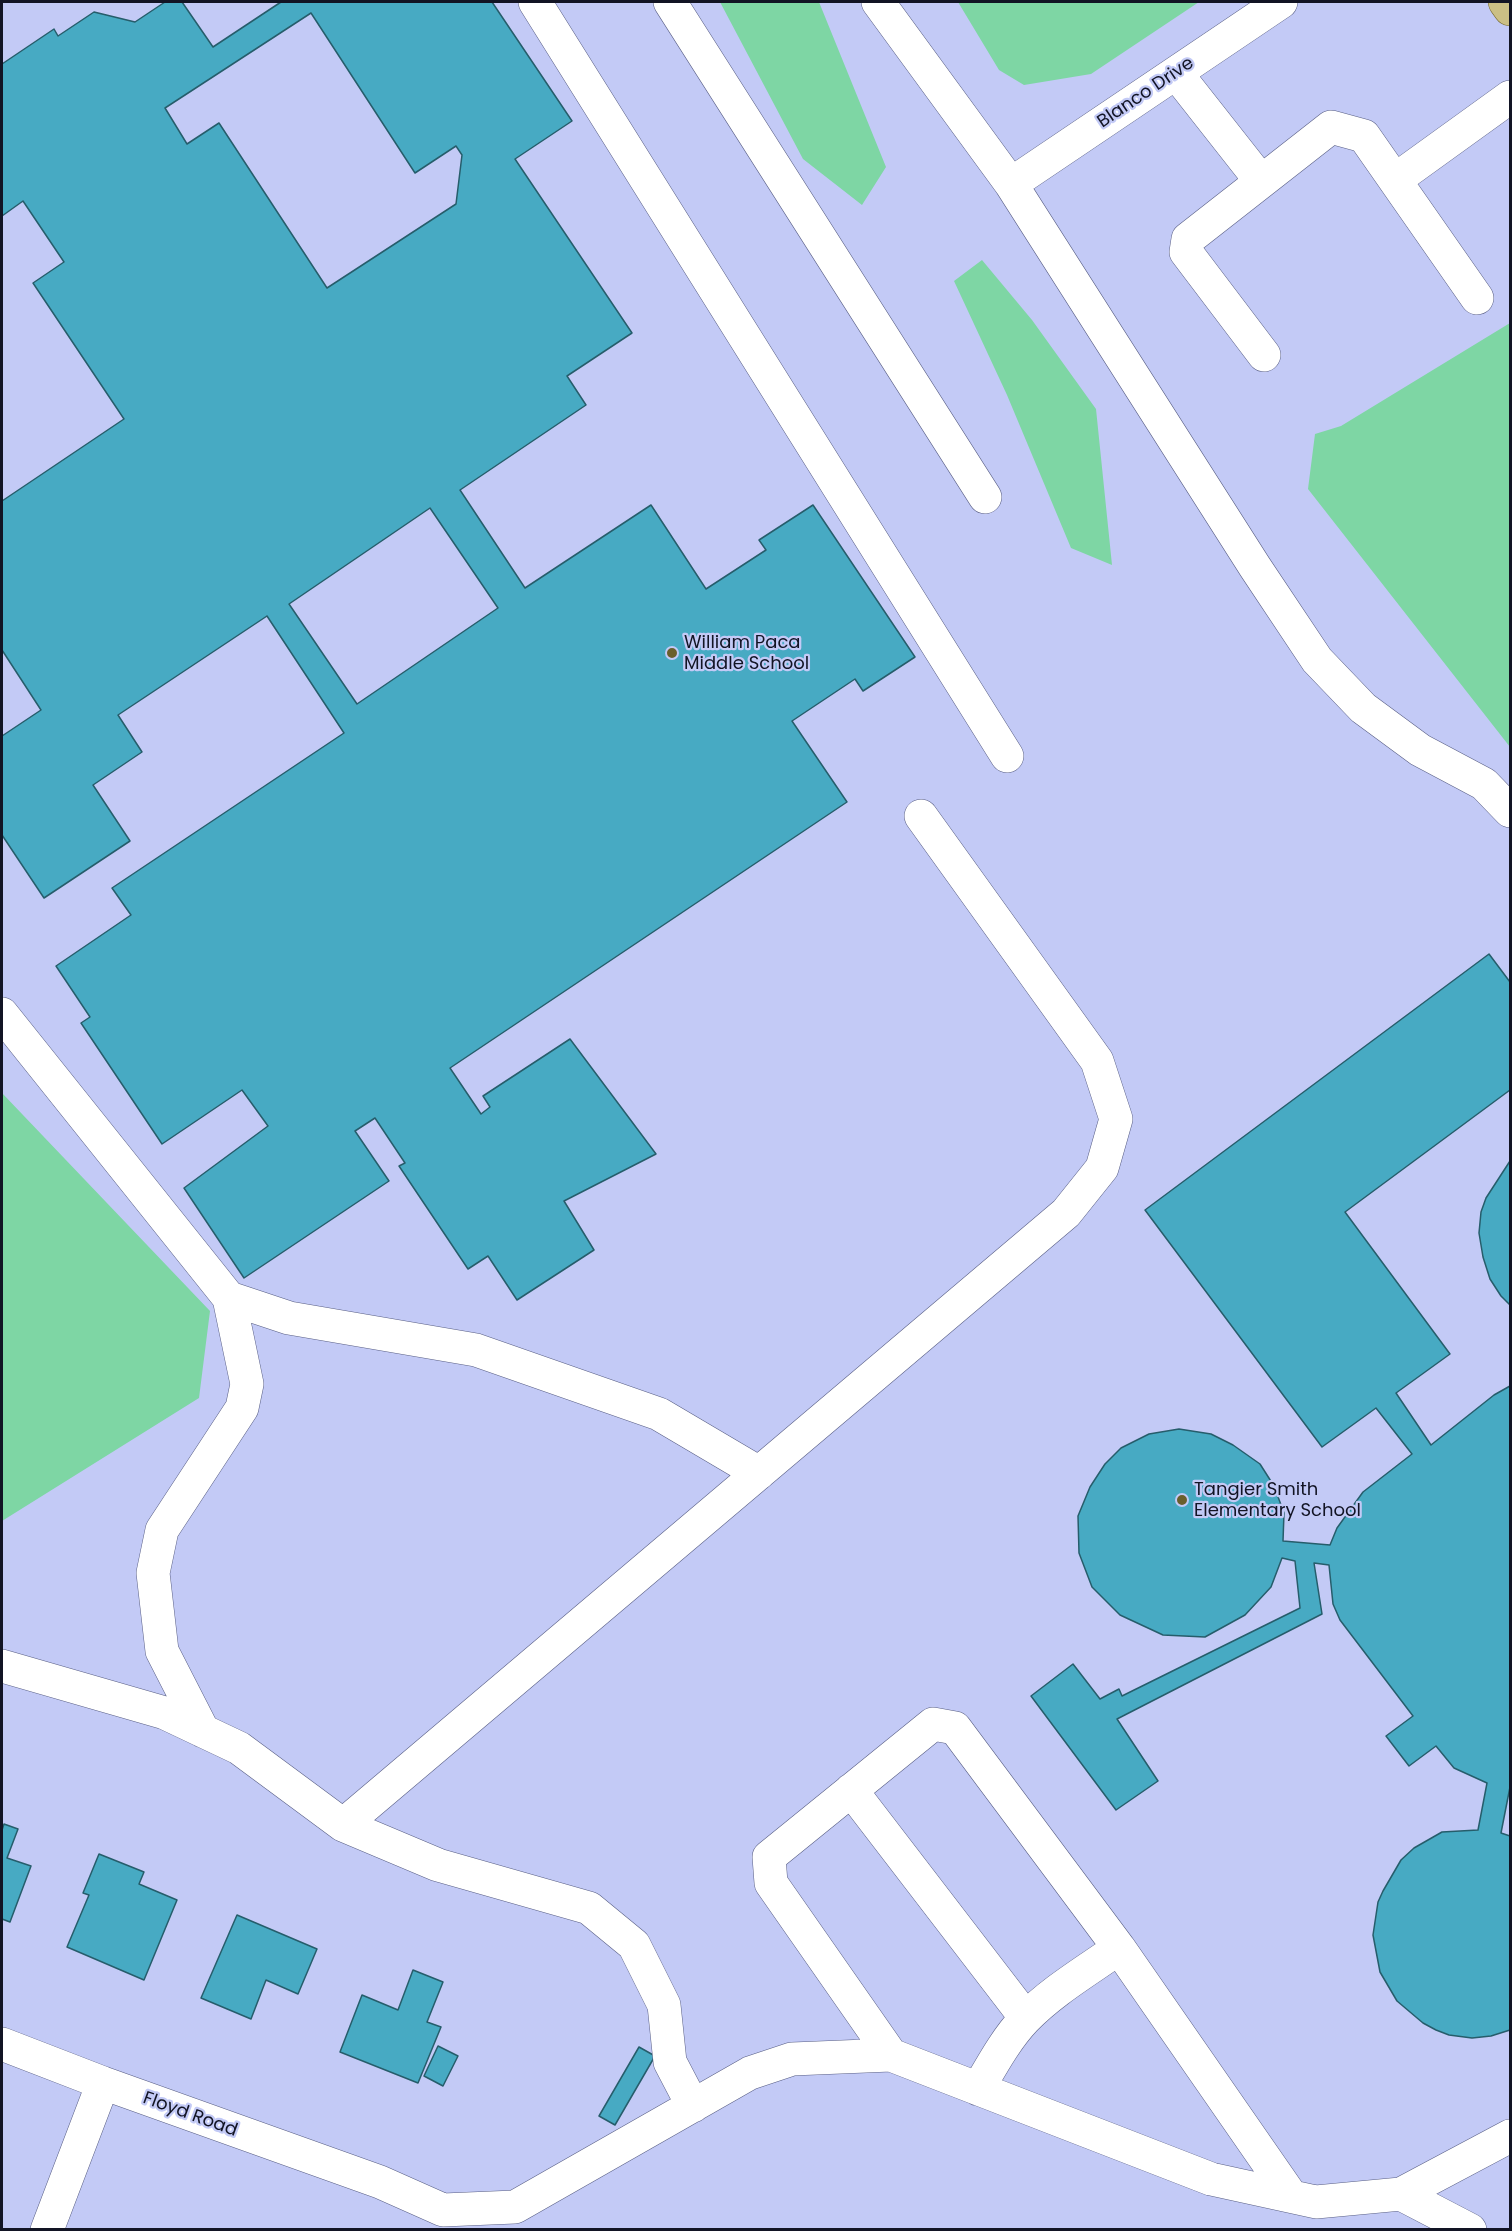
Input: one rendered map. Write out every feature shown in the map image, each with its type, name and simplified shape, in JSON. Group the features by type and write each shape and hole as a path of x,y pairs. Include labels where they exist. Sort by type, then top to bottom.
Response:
{"main road":[{"path":"1505,2 1510,9"}],"street":[{"path":"536,2 1007,756"},
{"path":"670,2 985,497"},
{"path":"878,2 1011,184 1317,660 1363,708 1420,750 1484,784 1510,811"},
{"name":"Blanco Drive","path":"1011,184 1281,2"},
{"path":"1176,73 1261,180"},
{"path":"1395,180 1510,97"},
{"path":"1264,355 1186,252 1188,238 1331,128 1364,136 1477,298"},
{"path":"343,1825 1065,1213 1102,1168 1116,1119 1097,1061 921,816"},
{"path":"2,1014 229,1298 247,1384 242,1408 162,1530 153,1573 162,1651 203,1731"},
{"path":"229,1298 289,1318 476,1350 658,1414 759,1473"},
{"path":"2,1666 165,1713 239,1748 343,1825 438,1865 589,1908 634,1946 664,2005 670,2062 693,2106"},
{"path":"1291,2196 1119,1948 955,1728 933,1724 769,1857 771,1883 891,2055 1211,2178 1316,2202 1401,2194 1510,2136"},
{"path":"851,1790 1026,2018"},
{"path":"978,2089 1010,2037 1026,2018 1052,1996 1119,1948"},
{"name":"Floyd Road","path":"2,2044 103,2083 380,2182 443,2210 515,2207 750,2073 792,2059 891,2055"},
{"path":"47,2229 103,2083"},
{"path":"1401,2194 1470,2229"}],"green space":[{"path":"720,2 819,2 886,167 862,205 803,159"},
{"path":"958,2 1199,2 1091,74 1024,85 999,70"},
{"path":"982,260 1032,320 1096,409 1112,565 1071,548 1007,395 954,281"},
{"path":"1510,323 1510,747 1308,489 1315,434 1341,426"},
{"path":"2,1093 210,1311 199,1398 2,1521"}],"building":[{"name":"William Paca Middle School","path":"165,2 182,2 213,47 281,2 492,2 572,121 515,159 632,333 567,376 586,405 460,490 525,588 651,505 706,589 766,550 759,540 813,505 915,657 863,691 855,679 792,721 847,802 450,1068 481,1114 490,1107 483,1096 570,1039 656,1154 564,1201 594,1250 517,1300 488,1256 468,1269 399,1166 405,1163 375,1118 355,1131 389,1181 244,1278 184,1188 268,1126 242,1090 162,1144 81,1023 90,1017 56,966 131,915 112,888 344,733 267,616 118,715 142,752 93,785 130,841 44,898 2,835 2,736 41,710 2,650 2,501 124,419 33,283 64,262 23,201 2,216 2,64 54,29 58,36 94,12 135,22","holes":["311,13 415,173 456,146 462,155 456,204 327,288 219,123 187,144 165,108","430,508 498,608 357,704 289,604"]},
{"name":"Tangier Smith Elementary School","path":"1489,954 1510,982 1510,1090 1345,1212 1450,1354 1396,1393 1431,1445 1494,1395 1510,1386 1510,1787 1501,1833 1510,1836 1510,2030 1491,2036 1472,2038 1449,2035 1436,2030 1423,2023 1397,2001 1380,1972 1373,1935 1378,1902 1401,1860 1414,1848 1442,1832 1478,1830 1487,1783 1454,1768 1436,1746 1409,1766 1386,1736 1413,1716 1340,1620 1333,1604 1329,1565 1314,1563 1322,1614 1117,1719 1158,1781 1116,1810 1031,1696 1073,1664 1100,1699 1119,1689 1122,1696 1300,1608 1295,1561 1282,1558 1271,1587 1245,1615 1205,1637 1163,1635 1120,1615 1092,1587 1079,1553 1078,1516 1090,1487 1105,1464 1121,1448 1149,1434 1179,1429 1211,1434 1233,1445 1260,1464 1274,1486 1284,1513 1283,1541 1330,1545 1337,1528 1363,1492 1412,1454 1376,1408 1322,1447 1145,1210"},
{"path":"1510,1161 1510,1305 1490,1279 1479,1233 1481,1212 1486,1198"},
{"path":"4,1824 18,1829 7,1858 31,1866 10,1922 2,1919 2,1830"},
{"path":"99,1854 144,1872 139,1884 177,1900 144,1980 67,1947 89,1895 83,1893"},
{"path":"237,1915 317,1949 298,1994 266,1980 251,2019 201,1998"},
{"path":"413,1970 443,1982 427,2022 441,2027 418,2083 340,2052 362,1995 398,2010"},
{"path":"438,2046 458,2056 443,2086 424,2076"},
{"path":"639,2047 655,2056 615,2125 599,2116"}],"place":[{"name":"William Paca Middle School","path":"672,653"},
{"name":"Tangier Smith Elementary School","path":"1182,1500"}]}
